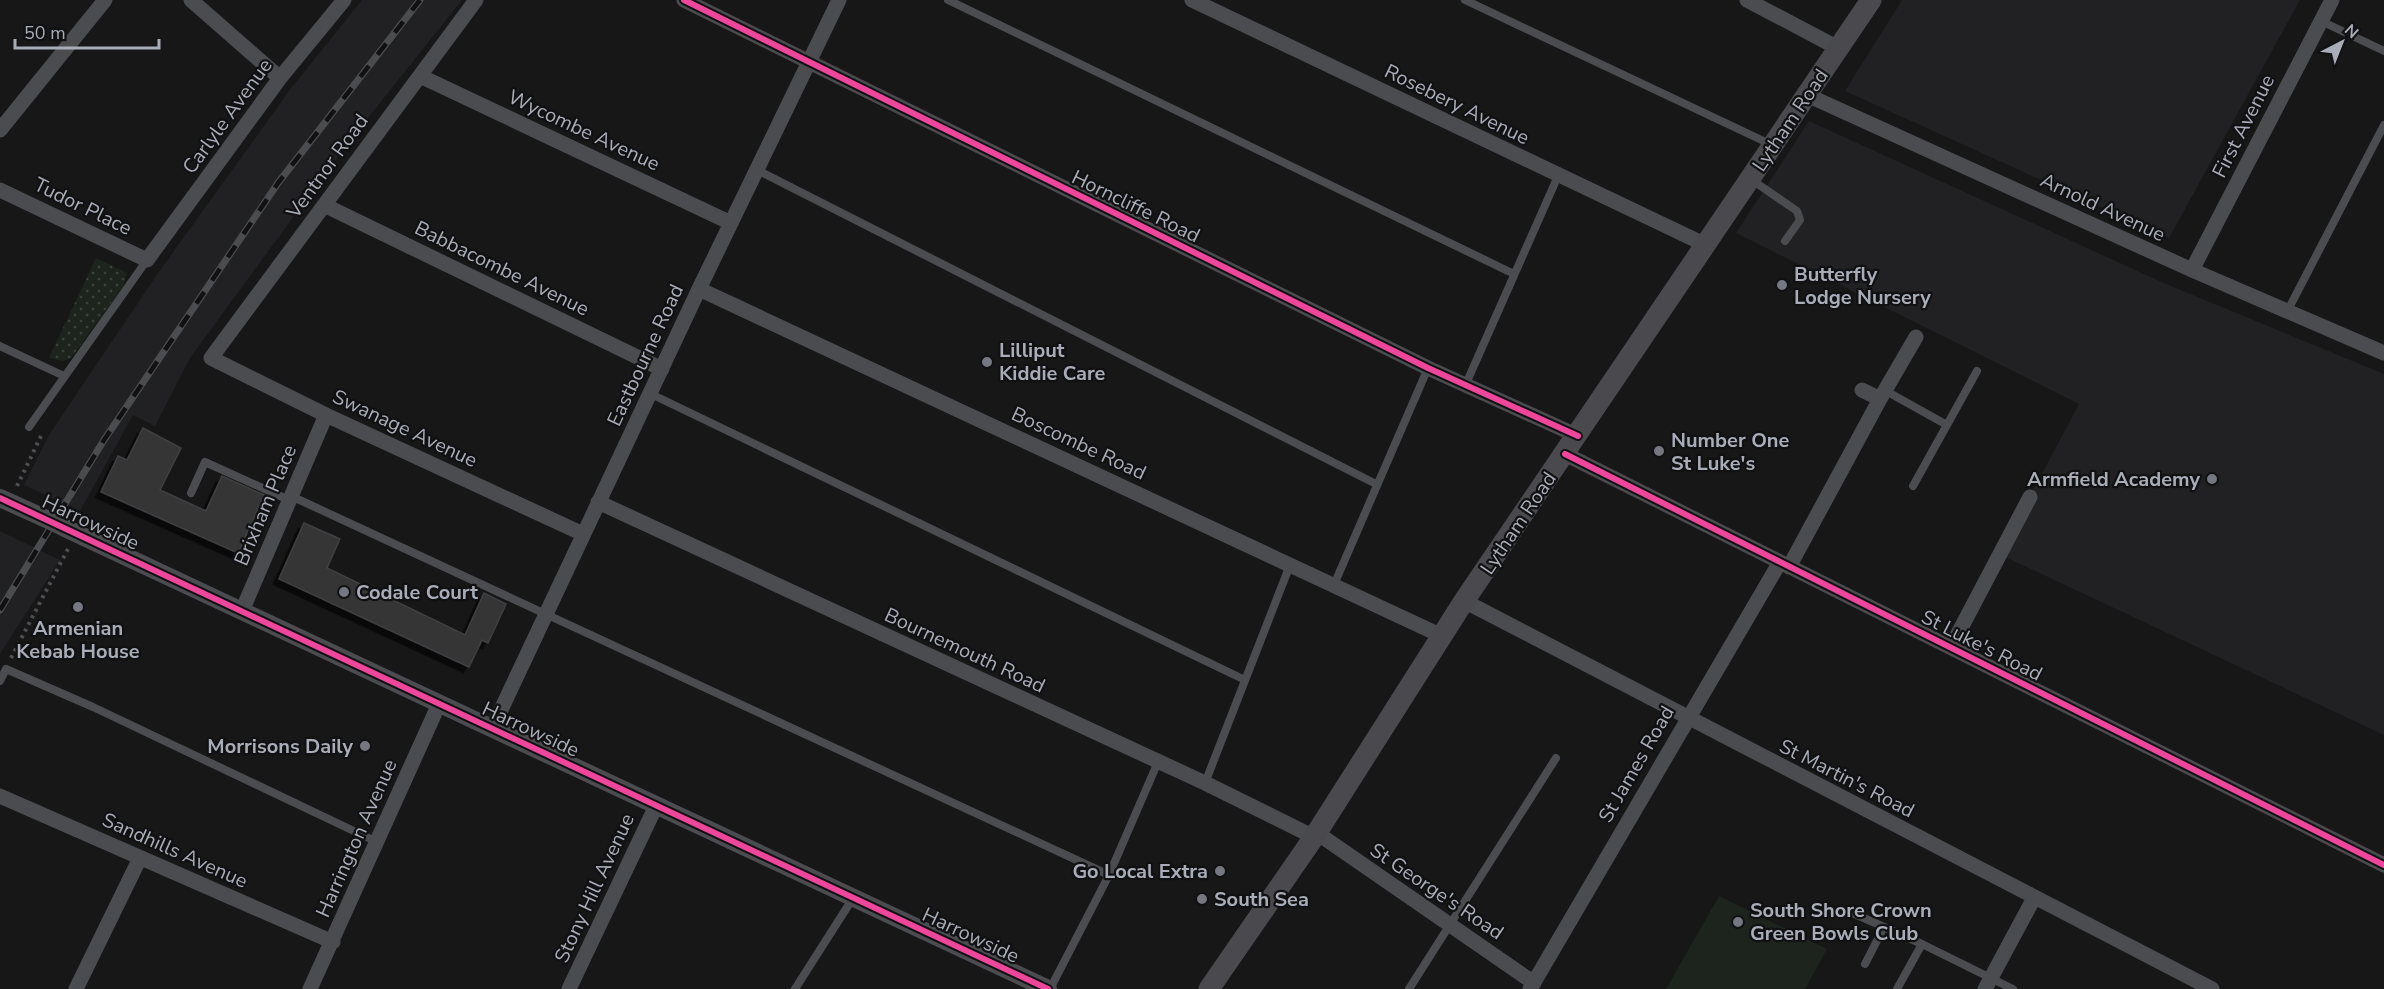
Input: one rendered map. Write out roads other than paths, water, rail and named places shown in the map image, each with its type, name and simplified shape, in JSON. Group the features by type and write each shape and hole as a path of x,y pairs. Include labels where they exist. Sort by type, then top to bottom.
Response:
{"main road":[{"name":"Lytham Road","path":"1209,989 1316,835 1464,601 1578,436 1871,0"}],"street":[{"path":"0,130 105,0"},
{"path":"191,0 280,78"},
{"name":"Carlyle Avenue","path":"147,260 280,78 344,0"},
{"name":"Ventnor Road","path":"212,358 476,0"},
{"name":"Horncliffe Road","path":"684,0 1428,368 1578,436"},
{"name":"Eastbourne Road","path":"492,729 699,289 839,0"},
{"name":"Rosebery Avenue","path":"1192,0 1706,245"},
{"path":"1747,0 1838,48"},
{"name":"First Avenue","path":"2192,270 2332,0"},
{"name":"Wycombe Avenue","path":"420,76 731,223"},
{"name":"Arnold Avenue","path":"1807,94 2192,270 2384,353"},
{"name":"Tudor Place","path":"0,189 147,260"},
{"name":"Babbacombe Avenue","path":"324,205 662,369"},
{"name":"Boscombe Road","path":"699,289 1442,636"},
{"name":"St James Road","path":"1532,986 1687,718 1785,564 1916,337"},
{"name":"Swanage Avenue","path":"212,358 326,415 583,534"},
{"path":"1862,390 1883,395"},
{"name":"Brixham Place","path":"242,611 326,415"},
{"name":"St Luke's Road","path":"1565,454 2384,865"},
{"path":"1951,647 2030,497"},
{"name":"Harrowside","path":"4,500 72,541 242,611 1049,989"},
{"name":"Bournemouth Road","path":"598,502 1316,835"},
{"name":"St Martin's Road","path":"1464,601 2212,989"},
{"name":"Harrington Avenue","path":"310,989 439,704"},
{"name":"Sandhills Avenue","path":"0,796 333,942"},
{"name":"Stony Hill Avenue","path":"569,989 656,806"},
{"name":"St George's Road","path":"1316,835 1450,925 1532,986"},
{"path":"76,989 140,858"},
{"path":"1988,983 2034,898"}],"lane":[{"path":"948,0 1514,274"},
{"path":"1465,0 1774,146"},
{"path":"2321,21 2384,51"},
{"path":"2287,312 2384,125"},
{"path":"757,171 1376,484"},
{"path":"1465,386 1558,176"},
{"path":"1750,179 1797,211 1800,220 1785,241"},
{"path":"29,427 147,260"},
{"path":"0,346 64,376"},
{"path":"1333,587 1428,368"},
{"path":"1913,486 1977,371"},
{"path":"651,394 1245,680"},
{"path":"1883,395 1947,425"},
{"path":"190,493 205,462 290,498 1109,875"},
{"path":"1205,783 1290,565"},
{"path":"0,681 6,669 93,707 377,842"},
{"path":"1409,989 1556,758"},
{"path":"1049,989 1109,875 1158,762"},
{"path":"795,989 853,898"},
{"path":"1848,911 1922,944 1988,983 2013,989"},
{"path":"1865,964 1884,927"},
{"path":"1897,989 1922,944"}],"railway":[{"path":"0,610 104,440 278,183 420,0"}],"place":[{"name":"Butterfly Lodge Nursery","path":"1782,285"},
{"name":"Lilliput Kiddie Care","path":"987,362"},
{"name":"Number One St Luke's","path":"1659,451"},
{"name":"Armfield Academy","path":"2212,479"},
{"name":"Codale Court","path":"344,592"},
{"name":"Armenian Kebab House","path":"78,607"},
{"name":"Morrisons Daily","path":"365,746"},
{"name":"Go Local Extra","path":"1220,871"},
{"name":"South Sea","path":"1202,899"},
{"name":"South Shore Crown Green Bowls Club","path":"1738,922"}]}
